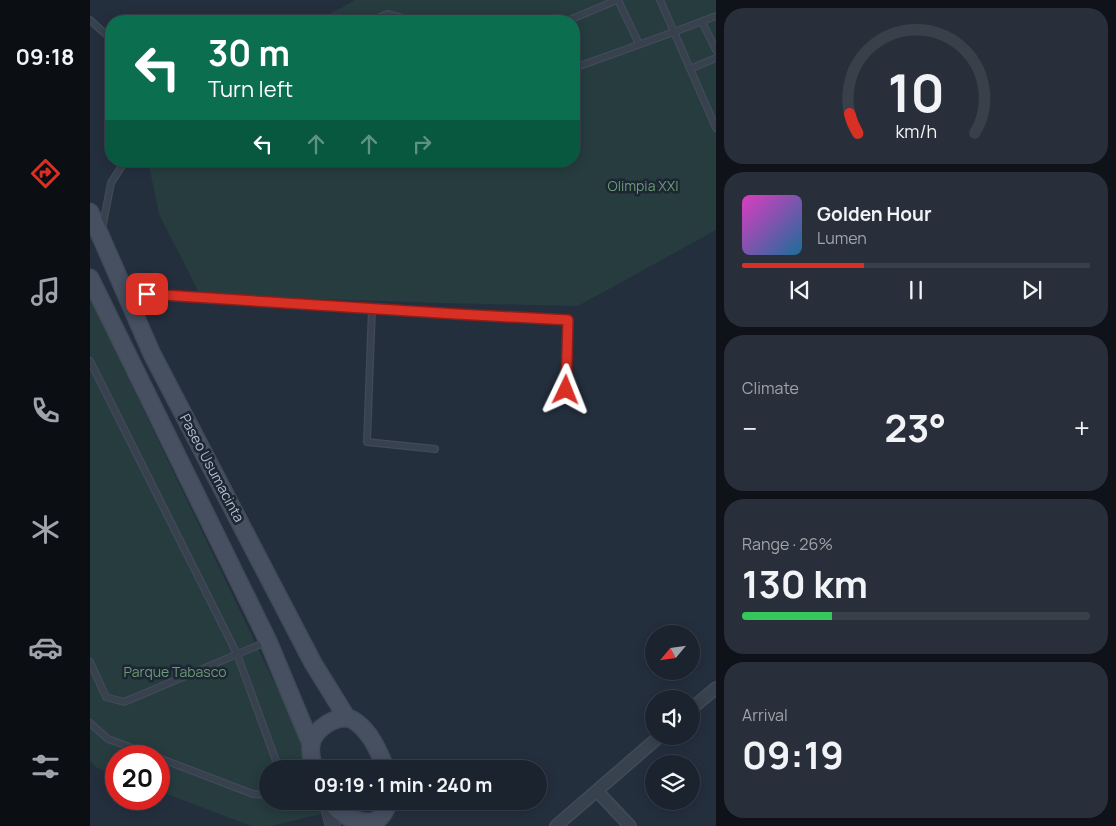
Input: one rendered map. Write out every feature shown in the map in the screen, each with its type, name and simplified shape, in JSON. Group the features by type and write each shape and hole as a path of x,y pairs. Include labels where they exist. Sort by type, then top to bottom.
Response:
{"main road":[{"name":"Paseo Usumacinta","path":"90,212 152,354 313,663 347,718 358,724 372,740 382,760"},
{"name":"Paseo Usumacinta","path":"90,278 268,641 311,744 313,760"},
{"path":"311,744 316,734 328,723 347,718"},
{"path":"339,810 348,817 367,824 379,819 386,810"},
{"path":"389,810 394,826"}],"street":[{"path":"700,701 716,688"},
{"path":"556,826 650,745"},
{"path":"597,791 630,826"},
{"path":"329,810 332,826"}],"lane":[{"path":"580,16 617,0 639,44"},
{"path":"660,0 716,128"},
{"path":"580,66 716,16"},
{"path":"90,20 105,34"},
{"path":"702,22 716,50"},
{"path":"690,69 716,58"},
{"path":"101,236 111,183 121,167"},
{"path":"125,292 568,320 566,390"},
{"path":"372,308 367,442 435,449"},
{"path":"90,361 236,654 276,760"},
{"path":"90,662 106,697 124,702 268,641"},
{"path":"90,723 108,739 124,745"},
{"path":"170,762 259,794"}],"green space":[{"name":"Olimpia XXI","path":"355,0 716,0 716,230 578,306 200,295 159,214 149,167 580,167 580,15 328,15"},
{"name":"Parque Tabasco","path":"90,298 301,738 307,760 259,760 259,810 320,810 321,814 271,826 251,826 170,795 170,745 105,745 105,771 97,768 90,761"}],"route":[{"path":"147,294 568,320 566,390"}]}
